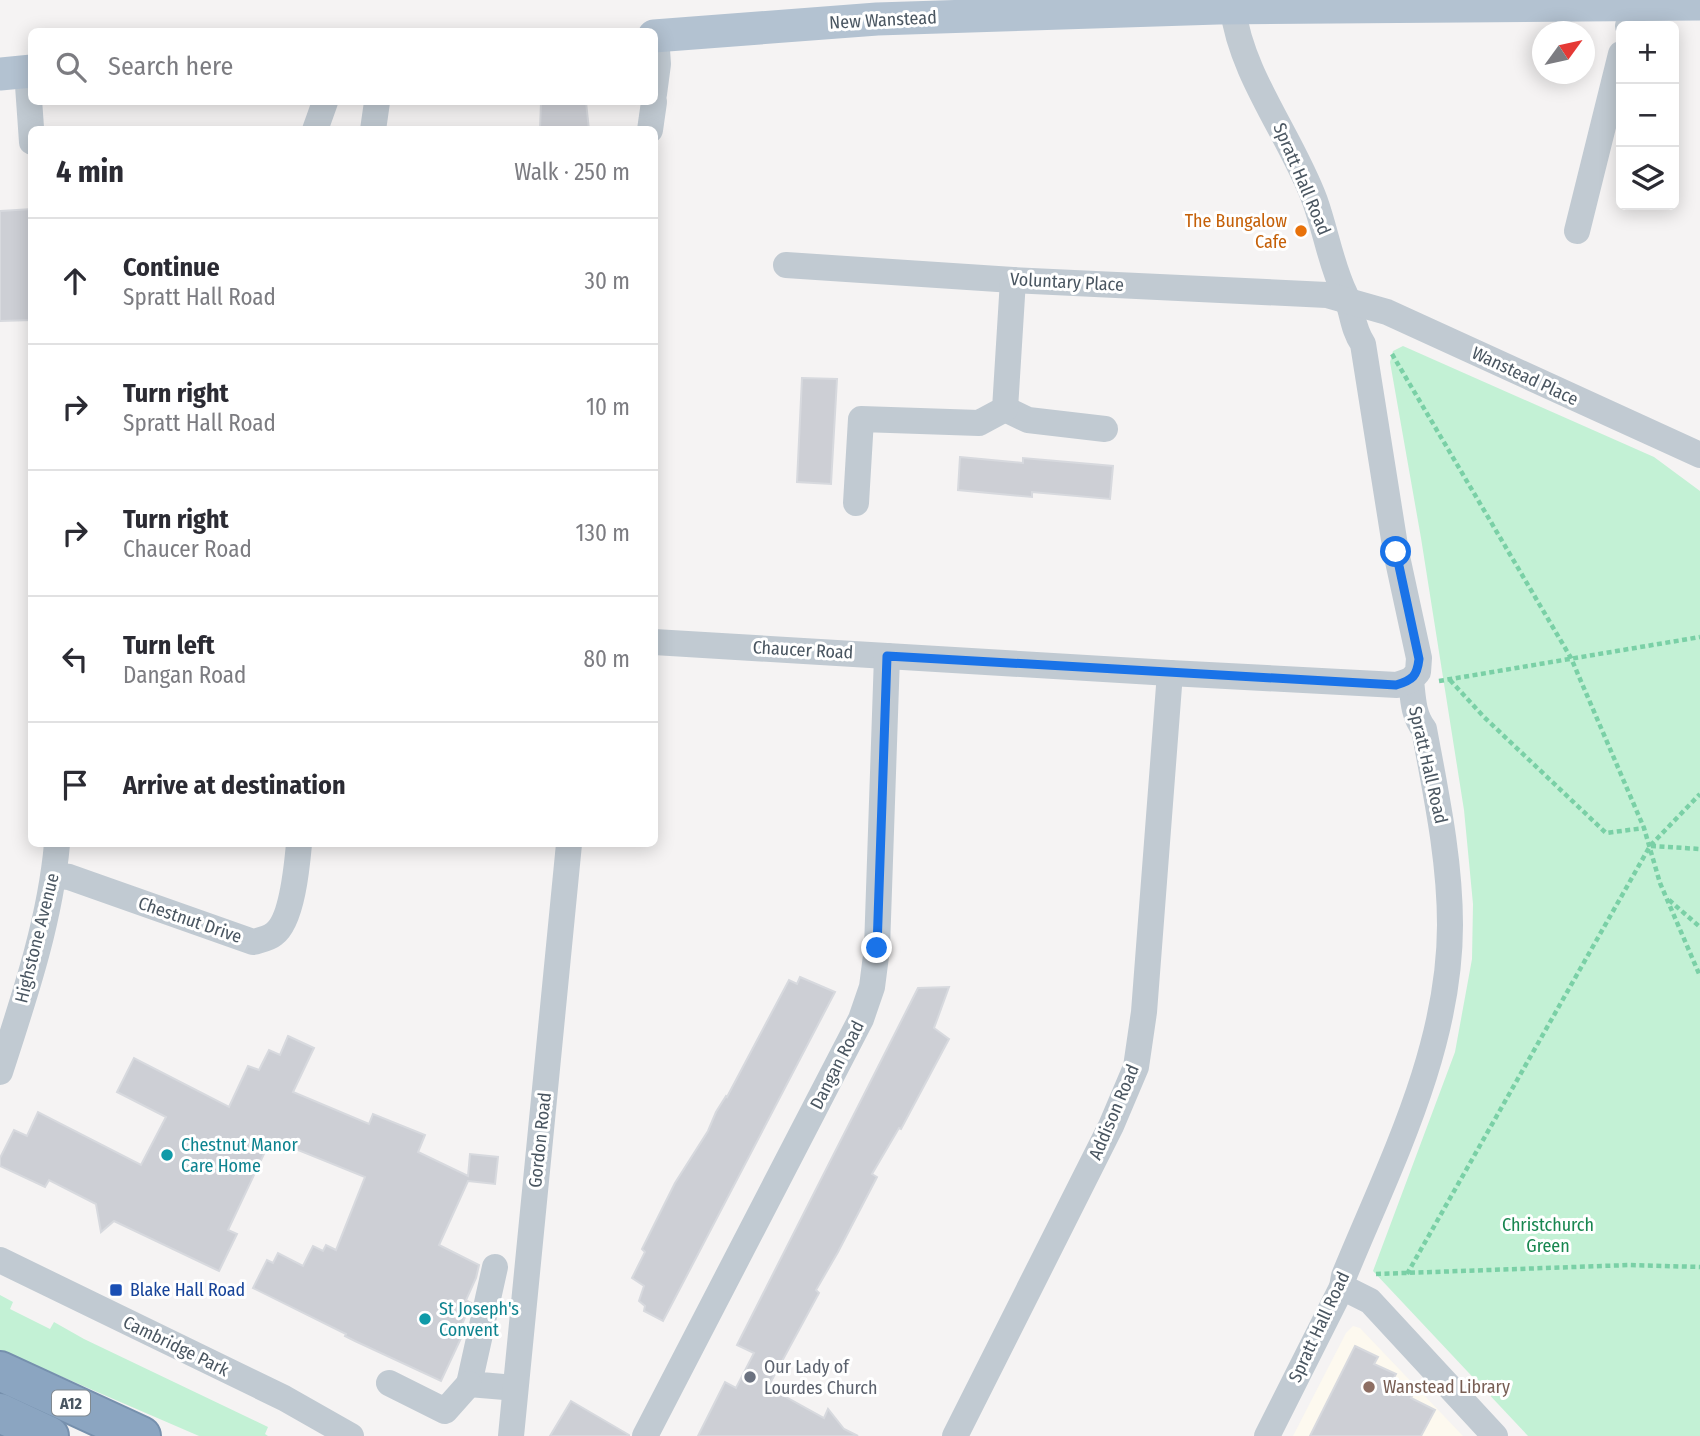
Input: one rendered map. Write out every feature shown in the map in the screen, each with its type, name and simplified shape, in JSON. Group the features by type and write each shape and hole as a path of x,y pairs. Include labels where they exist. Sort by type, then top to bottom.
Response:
{"highway":[{"name":"A12","path":"0,1371 141,1436"},
{"name":"A12","path":"0,1413 49,1436"}],"main road":[{"name":"New Wanstead","path":"658,36 876,10 1223,6 1631,16 1700,4"}],"street":[{"name":"Spratt Hall Road","path":"1223,6 1236,29 1244,56 1287,138 1315,200 1339,281 1348,300 1356,334 1363,344 1396,552 1419,659 1418,672 1411,680 1417,720 1424,729 1446,844 1450,926 1447,977 1434,1049 1343,1281 1267,1436"},
{"path":"19,72 29,126"},
{"path":"1577,231 1616,74"},
{"path":"316,126 323,105"},
{"path":"374,126 377,105"},
{"path":"651,126 654,105"},
{"name":"Voluntary Place","path":"786,265 1013,280 1326,295 1348,300"},
{"path":"1004,409 1013,280"},
{"name":"Wanstead Place","path":"1348,300 1387,313 1700,455"},
{"path":"1004,409 1028,420 1105,429"},
{"path":"856,503 861,419 979,423 1004,409"},
{"name":"Chaucer Road","path":"658,642 1396,685 1411,680"},
{"name":"Dangan Road","path":"645,1436 861,1019 872,987 877,948 887,656"},
{"name":"Addison Road","path":"955,1436 1111,1126 1136,1067 1146,999 1170,673"},
{"name":"Highstone Avenue","path":"0,1072 44,927 57,847"},
{"name":"Chestnut Drive","path":"54,875 69,877 253,942 267,939 276,933 285,921 298,847"},
{"name":"Gordon Road","path":"511,1436 569,847"},
{"name":"Cambridge Park","path":"0,1260 284,1398 351,1436"},
{"path":"389,1383 445,1411 468,1384 495,1267"},
{"path":"1343,1281 1370,1301 1494,1436"},
{"path":"468,1384 515,1388"}],"path":[{"path":"1391,353 1571,658 1644,828 1666,897 1700,976"},
{"path":"1439,693 1437,681 1700,636"},
{"path":"1449,679 1484,717 1606,833 1644,828"},
{"path":"1407,1274 1650,846 1700,794"},
{"path":"1650,846 1700,849"},
{"path":"1666,897 1700,927"},
{"path":"1343,1281 1407,1274 1630,1265 1700,1267"}],"shaded area":[{"name":"Wanstead Library","path":"1353,1326 1360,1328 1463,1436 1293,1436 1346,1333"}],"green space":[{"name":"Christchurch Green","path":"1403,346 1654,457 1700,491 1700,1436 1528,1436 1373,1271 1455,1052 1472,959 1473,904 1464,810 1390,362 1393,351"},
{"path":"0,1295 13,1302 10,1309 50,1329 54,1322 268,1427 265,1434 268,1436 199,1436 0,1350"}],"building":[{"path":"541,105 586,105 589,126 540,126"},
{"path":"28,209 28,320 0,321 0,211"},
{"path":"802,378 837,379 831,484 797,482"},
{"path":"960,457 1023,463 1023,458 1113,466 1110,499 1032,492 1032,497 958,490"},
{"path":"800,977 835,992 663,1321 644,1311 645,1306 639,1301 644,1286 632,1278 645,1252 642,1249 675,1183 708,1131 789,980 797,984"},
{"path":"949,987 934,1028 949,1039 901,1129 899,1128 872,1174 877,1177 768,1387 824,1418 828,1409 844,1429 858,1436 698,1436 725,1382 736,1388 754,1353 737,1345 918,988"},
{"path":"288,1036 314,1048 293,1092 369,1124 373,1114 425,1135 418,1152 468,1176 470,1154 498,1157 495,1184 468,1181 439,1245 479,1265 466,1300 471,1303 458,1334 462,1336 441,1381 355,1341 253,1288 267,1260 273,1263 278,1253 303,1266 313,1246 323,1251 326,1245 336,1250 365,1177 271,1139 228,1230 237,1234 219,1271 114,1221 101,1232 96,1204 49,1180 45,1187 0,1166 0,1158 14,1130 27,1136 38,1112 141,1165 166,1117 117,1092 134,1058 229,1107 248,1066 259,1070 269,1050 280,1055"},
{"name":"Wanstead Library","path":"1355,1346 1378,1357 1374,1364 1396,1374 1392,1381 1414,1392 1411,1398 1435,1410 1421,1436 1310,1436"},
{"path":"571,1401 629,1435 629,1436 550,1436"}],"place":[{"name":"The Bungalow Cafe","path":"1301,231"},
{"name":"Chestnut Manor Care Home","path":"167,1155"},
{"name":"Blake Hall Road","path":"116,1290"},
{"name":"St Joseph's Convent","path":"425,1319"},
{"name":"Our Lady of Lourdes Church","path":"750,1377"},
{"name":"Wanstead Library","path":"1369,1387"}],"route":[{"path":"877,948 887,656 1396,685 1411,680 1418,672 1419,659 1396,552"}]}
